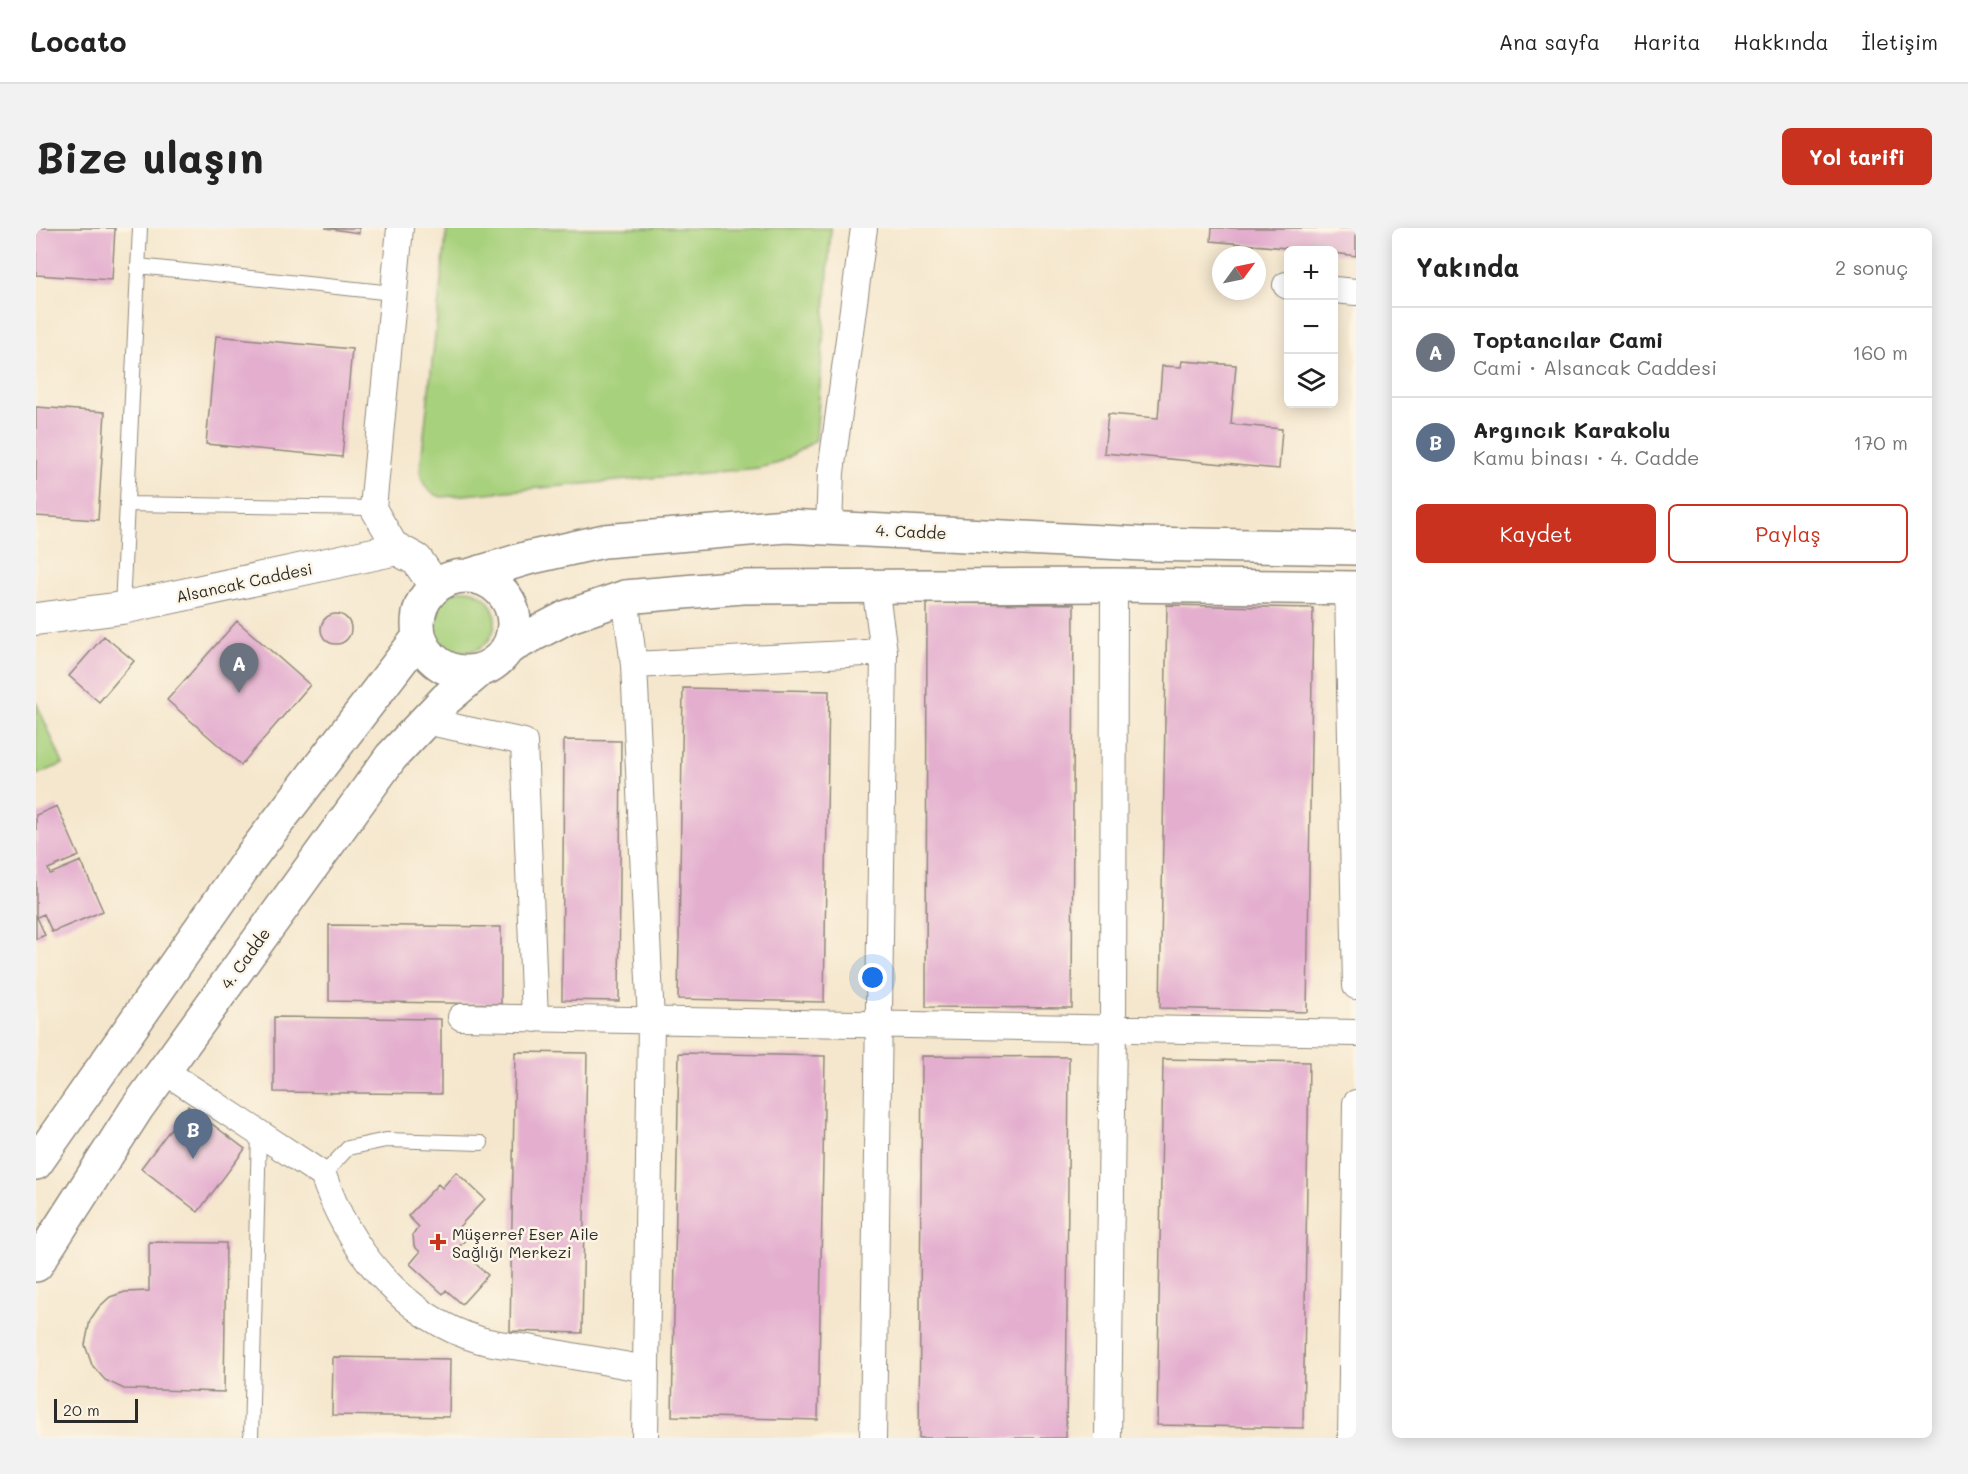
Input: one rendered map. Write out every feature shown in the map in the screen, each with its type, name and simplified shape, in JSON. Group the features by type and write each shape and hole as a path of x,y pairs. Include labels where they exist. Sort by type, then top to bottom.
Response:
{"main road":[{"name":"4. Cadde","path":"471,575 528,558 604,541 735,528 829,527 1143,544 1356,548"},
{"path":"508,648 514,629 513,610 504,593 489,581 471,575 452,577 435,586 423,600 417,618 419,637 428,654 442,667 460,672 479,671 496,662 508,648 567,617 625,597 742,587 1114,585 1352,588"},
{"path":"36,1163 250,858 419,637"},
{"name":"4. Cadde","path":"36,1265 82,1189 163,1070 391,758 425,721 479,671"}],"street":[{"path":"400,228 373,508 397,549 417,561 435,586"},
{"path":"829,527 831,472 864,228"},
{"path":"1338,290 1356,292"},
{"name":"Alsancak Caddesi","path":"36,620 122,608 397,549"},
{"path":"1108,1438 1113,1028 1114,585"},
{"path":"873,1438 884,652 875,586"},
{"path":"1352,588 1356,986"},
{"path":"625,597 634,665 651,1021 645,1438"},
{"path":"634,665 884,652"},
{"path":"425,721 524,742 535,1019"},
{"path":"461,1017 1356,1033"},
{"path":"163,1070 323,1174 332,1202 361,1253 402,1296 426,1313 480,1340 646,1369"},
{"path":"1351,1438 1356,1103"}],"lane":[{"path":"122,608 140,228"},
{"path":"138,266 393,293"},
{"path":"127,504 373,508"},
{"path":"251,1438 259,1133"},
{"path":"323,1174 348,1148 386,1140 481,1143"}],"green space":[{"path":"447,228 831,228 816,440 779,463 758,468 442,497 433,494 424,485 420,471"},
{"path":"458,590 470,590 486,599 493,609 495,621 493,633 486,643 470,652 458,652 447,647 438,638 433,627 433,615 438,604 447,595"},
{"path":"36,702 63,764 36,775"}],"building":[{"path":"36,228 115,228 112,280 36,275"},
{"path":"325,228 359,228 359,233"},
{"path":"1212,228 1356,228 1356,256 1338,254 1338,246 1284,246 1284,248 1211,241"},
{"path":"216,336 352,349 342,457 206,444"},
{"path":"1182,361 1236,365 1231,424 1282,429 1279,469 1104,453 1108,414 1158,418 1162,366 1181,367"},
{"path":"36,407 105,412 98,520 36,516"},
{"path":"927,603 1074,604 1072,1008 926,1007"},
{"path":"1167,605 1313,608 1307,1012 1160,1008"},
{"path":"336,614 346,619 351,629 346,639 336,644 326,639 321,629 326,619"},
{"path":"237,621 310,685 241,765 167,700"},
{"path":"104,636 134,661 99,702 69,676"},
{"path":"683,688 829,691 824,1002 678,999"},
{"path":"564,740 621,741 619,1001 562,1000"},
{"path":"57,806 79,856 48,869 50,874 81,861 103,911 52,932 44,914 37,917 45,935 36,939 36,815"},
{"path":"329,925 501,927 501,1004 329,1001"},
{"path":"274,1017 441,1019 441,1094 274,1092"},
{"path":"515,1052 587,1053 582,1333 510,1331"},
{"path":"679,1053 825,1056 818,1420 672,1416"},
{"path":"922,1056 1069,1057 1066,1438 919,1438"},
{"path":"1163,1059 1309,1062 1303,1428 1157,1425"},
{"path":"188,1106 245,1149 198,1212 141,1168"},
{"name":"Müşerref Eser Aile Sağlığı Merkezi","path":"456,1172 485,1199 457,1229 467,1238 458,1248 488,1275 462,1304 446,1290 443,1294 410,1264 420,1252 414,1246 413,1234 419,1227 408,1216 438,1184 442,1188"},
{"path":"149,1242 226,1243 224,1392 124,1389 105,1380 92,1365 85,1345 90,1320 110,1297 125,1292 149,1291"},
{"path":"333,1357 450,1359 449,1417 332,1415"}],"place":[{"name":"Toptancılar Cami","path":"239,693"},
{"name":"Argıncık Karakolu","path":"193,1159"},
{"name":"Müşerref Eser Aile Sağlığı Merkezi","path":"438,1242"}]}
